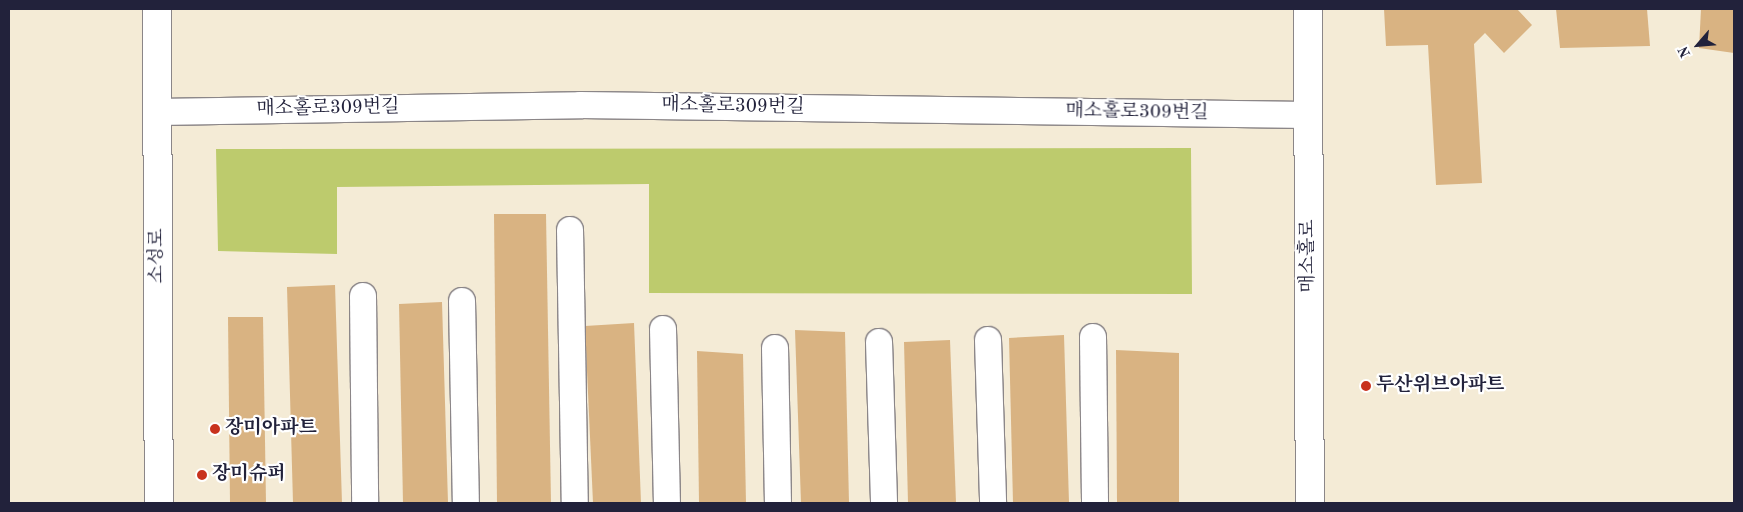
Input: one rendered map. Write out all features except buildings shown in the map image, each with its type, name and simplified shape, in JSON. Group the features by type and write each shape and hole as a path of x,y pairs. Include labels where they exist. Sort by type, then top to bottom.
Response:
{"main road":[{"name":"소성로","path":"158,9 159,503"},
{"name":"매소홀로","path":"1308,9 1310,503"}],"street":[{"name":"매소홀로309번길","path":"157,112 580,106 1308,115"},
{"path":"570,230 575,503"},
{"path":"363,296 365,503"},
{"path":"462,301 466,503"},
{"path":"663,328 667,503"},
{"path":"1093,337 1095,503"},
{"path":"988,340 993,503"},
{"path":"879,342 884,503"},
{"path":"774,348 778,503"}],"green space":[{"path":"1191,148 1192,294 649,293 649,184 337,187 337,254 218,251 216,149"}],"place":[{"name":"두산위브아파트","path":"1366,386"},
{"name":"장미아파트","path":"215,429"},
{"name":"장미슈퍼","path":"202,475"}]}
